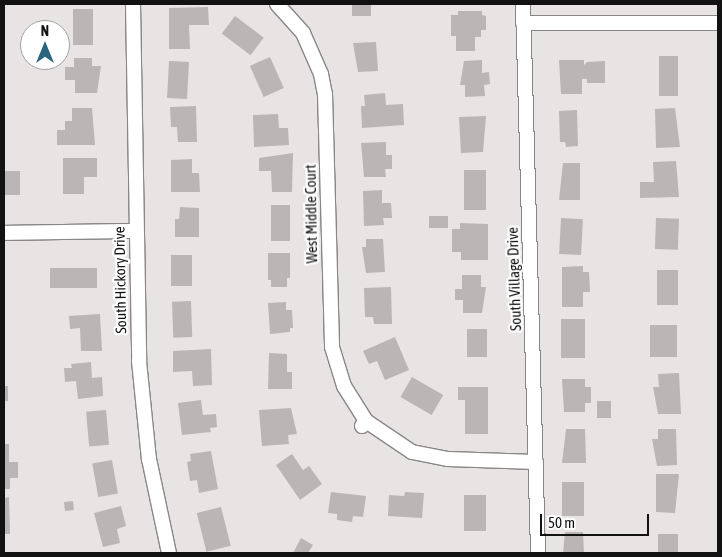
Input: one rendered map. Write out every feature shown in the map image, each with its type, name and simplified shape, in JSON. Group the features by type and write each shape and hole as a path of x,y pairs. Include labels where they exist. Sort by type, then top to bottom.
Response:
{"street":[{"name":"South Hickory Drive","path":"133,4 134,231 137,338 144,426 154,486 170,553"},
{"name":"South Village Drive","path":"523,4 538,553"},
{"name":"West Middle Court","path":"283,6 304,33 321,74 325,94 332,347 344,386 364,424 412,452 448,459 536,462"},
{"path":"523,23 718,23"},
{"path":"4,233 134,231"}],"building":[{"path":"352,4 371,4 371,16 352,16"},
{"path":"208,7 209,25 189,25 190,49 169,49 169,8"},
{"path":"73,9 93,9 93,45 73,45"},
{"path":"458,11 482,11 482,15 486,16 486,30 481,30 481,37 475,37 475,51 456,51 456,36 451,36 451,15 458,15"},
{"path":"235,16 264,38 251,55 222,34"},
{"path":"376,42 378,71 358,72 353,43"},
{"path":"659,56 678,56 678,96 659,96"},
{"path":"270,57 284,88 264,97 250,66"},
{"path":"74,58 92,58 92,66 101,66 97,93 75,93 75,80 65,80 65,70 70,70 70,67 74,67"},
{"path":"482,60 482,73 489,72 490,84 484,85 485,96 465,97 465,85 460,85 464,61"},
{"path":"559,60 584,60 584,65 587,62 605,61 605,83 587,83 587,79 582,79 582,94 561,94"},
{"path":"169,61 189,62 187,99 167,98"},
{"path":"385,93 386,105 403,104 404,125 362,128 361,106 365,106 364,95"},
{"path":"196,106 197,142 178,142 177,127 171,127 170,107"},
{"path":"72,108 92,108 95,145 57,145 57,130 65,130 65,121 72,121"},
{"path":"675,108 680,147 656,148 655,109"},
{"path":"577,110 578,146 566,147 565,142 560,142 559,111"},
{"path":"278,114 279,128 288,128 289,145 254,147 253,115"},
{"path":"486,116 483,152 461,153 459,117"},
{"path":"386,142 386,155 392,155 392,169 385,169 386,177 364,177 361,143"},
{"path":"293,153 292,192 272,192 271,171 259,171 259,158"},
{"path":"63,158 97,158 97,177 84,177 84,194 63,194"},
{"path":"192,159 192,173 199,173 200,192 171,192 171,160"},
{"path":"676,161 679,197 640,198 640,182 654,182 653,162"},
{"path":"563,163 580,163 580,200 559,200"},
{"path":"464,170 486,170 486,210 464,210"},
{"path":"4,171 20,171 20,195 4,195"},
{"path":"382,190 382,203 391,203 392,218 383,218 384,225 364,226 363,191"},
{"path":"271,205 290,205 290,241 271,241"},
{"path":"180,207 199,208 199,237 175,237 175,219 179,219"},
{"path":"429,216 448,216 448,228 429,228"},
{"path":"561,218 583,219 581,255 559,254"},
{"path":"656,218 679,219 678,250 655,249"},
{"path":"460,223 488,224 488,260 461,260 461,252 452,252 452,229 460,229"},
{"path":"366,239 383,239 385,272 366,273 362,247 366,247"},
{"path":"268,253 290,253 290,278 287,278 287,287 271,287 271,280 268,280"},
{"path":"171,255 192,255 192,286 171,286"},
{"path":"583,266 583,272 589,272 590,292 583,292 583,307 562,307 562,267"},
{"path":"50,268 97,268 97,288 50,288"},
{"path":"657,270 678,270 678,305 657,305"},
{"path":"462,275 481,275 481,287 486,287 482,313 463,313 463,300 455,300 455,289 462,289"},
{"path":"391,287 392,324 374,324 373,317 365,317 364,288"},
{"path":"191,301 192,337 173,338 172,302"},
{"path":"286,302 286,310 292,310 293,328 290,328 290,332 270,334 268,303"},
{"path":"100,314 102,351 81,351 80,328 70,329 69,316"},
{"path":"561,319 585,319 585,358 561,358"},
{"path":"650,325 677,325 677,357 650,357"},
{"path":"467,329 487,329 487,357 467,357"},
{"path":"395,337 409,370 385,380 377,361 369,364 363,351"},
{"path":"211,349 212,385 193,386 192,371 173,372 173,351"},
{"path":"269,353 287,354 287,372 292,372 292,389 268,389"},
{"path":"91,362 92,378 102,377 103,396 78,399 76,381 65,382 64,368 72,368 71,364"},
{"path":"679,373 681,414 658,414 653,387 659,387 658,374"},
{"path":"412,377 443,395 432,415 400,397"},
{"path":"562,379 585,379 585,387 591,387 591,403 585,403 585,412 564,412"},
{"path":"4,386 8,386 8,401 4,401"},
{"path":"458,387 488,387 488,434 465,434 465,400 458,400"},
{"path":"201,400 203,415 216,414 217,427 210,428 211,432 182,435 178,403"},
{"path":"597,401 611,401 611,418 597,418"},
{"path":"291,408 297,434 288,435 289,444 262,446 259,410"},
{"path":"106,410 109,445 89,447 86,412"},
{"path":"566,429 585,429 586,463 562,463"},
{"path":"658,429 676,429 677,465 657,466 652,439 658,439"},
{"path":"4,444 9,444 9,462 18,462 18,478 10,478 10,489 4,489"},
{"path":"211,451 218,489 199,493 197,480 190,481 187,462 191,461 190,454"},
{"path":"292,454 303,470 309,466 322,484 300,500 276,465"},
{"path":"112,460 118,493 98,497 92,463"},
{"path":"656,474 679,474 675,513 656,512"},
{"path":"562,482 584,482 584,516 562,516"},
{"path":"331,492 366,496 363,517 353,516 352,522 337,520 337,514 328,513"},
{"path":"405,492 424,493 422,518 388,516 389,495 404,496"},
{"path":"464,495 486,495 486,531 464,531"},
{"path":"9,497 10,534 4,534 4,498"},
{"path":"73,501 74,510 65,511 64,502"},
{"path":"121,506 126,526 117,529 120,543 103,547 94,513"},
{"path":"221,507 231,546 206,552 197,513"},
{"path":"565,532 583,532 584,553 563,553"},
{"path":"658,534 678,534 678,553 658,553"},
{"path":"301,538 313,545 308,553 293,553"}]}
